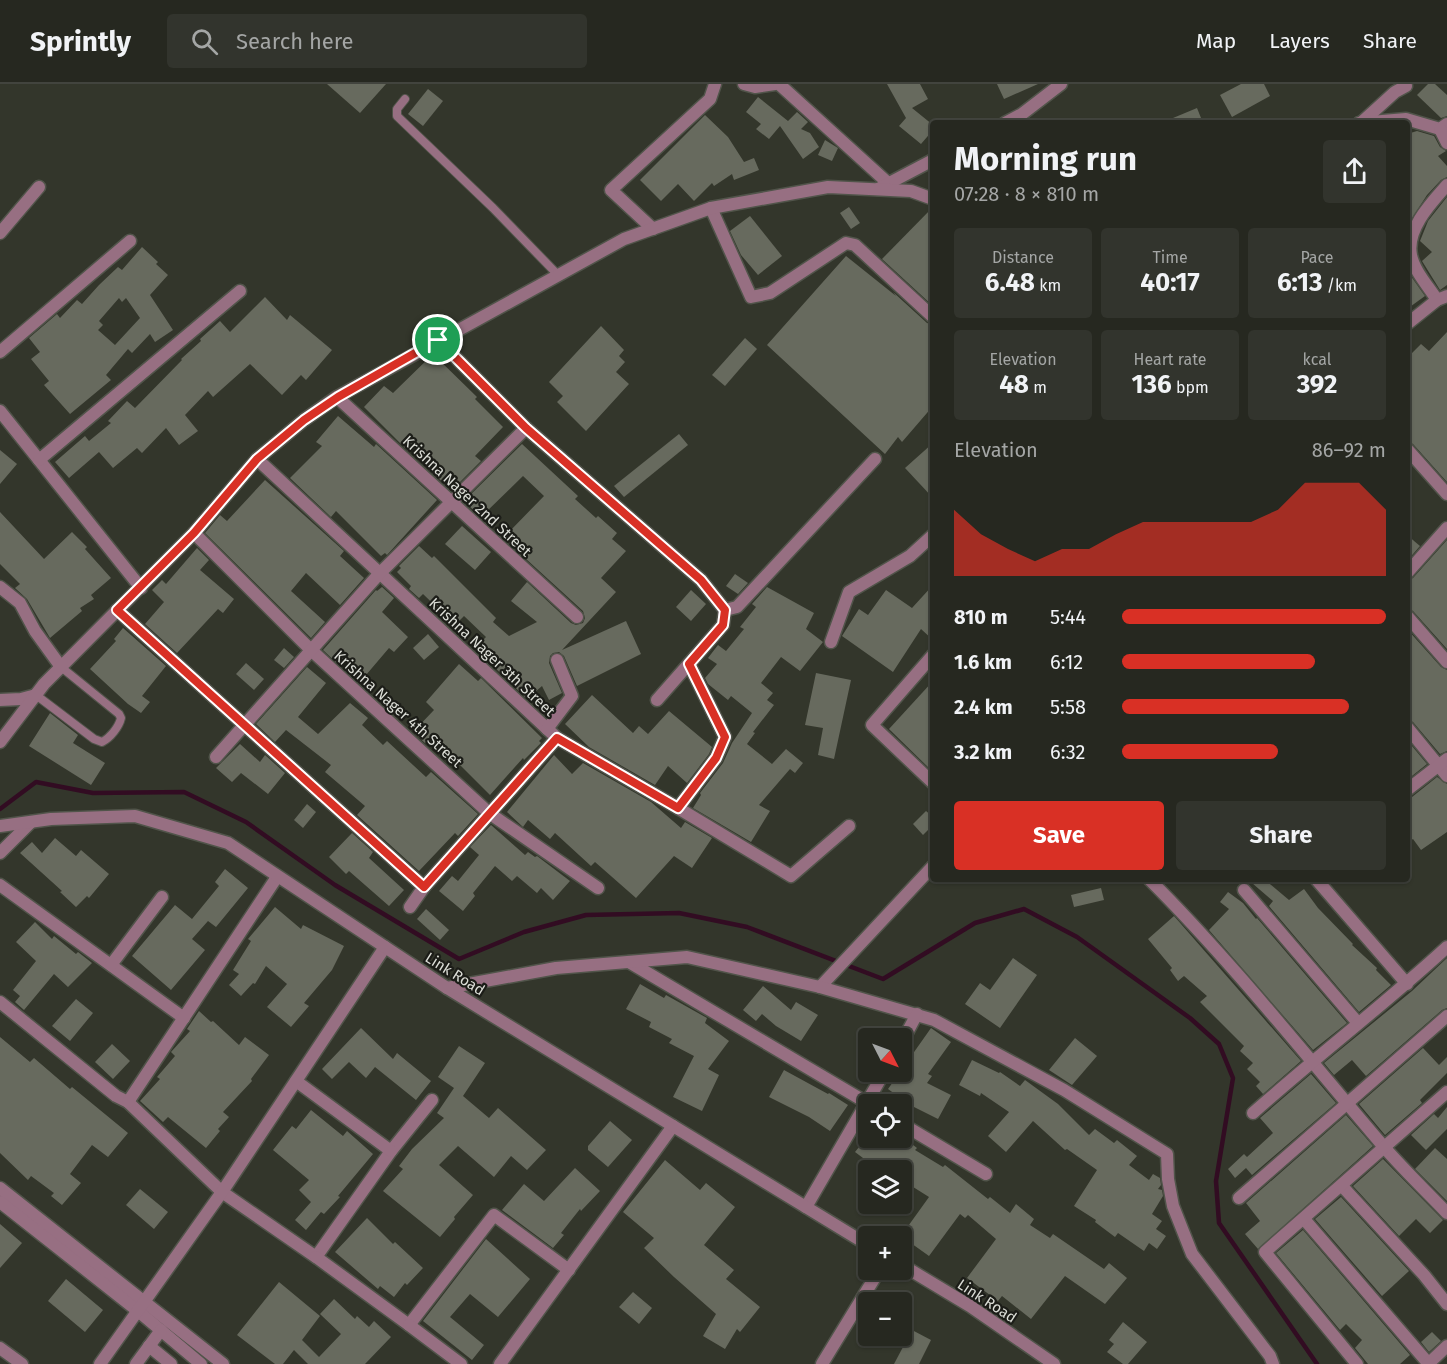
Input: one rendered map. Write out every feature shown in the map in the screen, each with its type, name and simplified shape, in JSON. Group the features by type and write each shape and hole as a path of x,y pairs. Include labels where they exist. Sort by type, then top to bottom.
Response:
{"street":[{"path":"653,229 611,190 710,99 715,84"},
{"path":"744,84 755,87 777,84 888,183"},
{"path":"1011,120 1061,84"},
{"path":"1364,120 1406,85"},
{"path":"1395,120 1406,119 1444,126 1447,143"},
{"path":"876,189 930,162"},
{"path":"1410,322 1442,298 1414,264 1410,254 1412,237 1418,223 1447,186"},
{"path":"0,233 39,187"},
{"path":"0,742 61,667 194,533 257,459 304,420 338,397 438,340 624,240 711,208 828,187 911,191 930,198"},
{"path":"711,208 750,297 770,293 846,243 855,245 930,314"},
{"path":"0,352 130,242"},
{"path":"39,460 240,291"},
{"path":"438,340 526,428 701,580 725,610 723,625 657,700"},
{"name":"Krishna Nager 2nd Street","path":"338,397 577,617"},
{"path":"0,411 141,588"},
{"path":"216,757 379,573 526,428"},
{"path":"1410,452 1447,494"},
{"name":"Krishna Nager 3th Street","path":"257,459 557,738 792,876 849,826"},
{"path":"725,610 737,607 875,459"},
{"name":"Krishna Nager 4th Street","path":"194,533 311,650 489,813 598,888"},
{"path":"1410,570 1444,536"},
{"path":"831,642 849,592 910,556 930,538"},
{"path":"0,586 20,603 34,631 61,667"},
{"path":"117,610 424,887"},
{"path":"1410,619 1447,662"},
{"path":"930,658 872,725 930,780"},
{"path":"547,729 572,696 557,660"},
{"path":"678,808 716,758 725,737 689,664"},
{"path":"0,700 21,699 36,695"},
{"path":"1410,730 1444,767 1410,788"},
{"path":"410,907 424,887 557,738"},
{"name":"Link Road","path":"5,825 51,819 135,816 228,843 447,988 858,1239"},
{"path":"0,853 30,822"},
{"path":"820,987 930,869"},
{"path":"128,1102 277,877"},
{"path":"1152,882 1194,924 1349,1103 1385,1148 1447,1213"},
{"path":"1319,882 1407,984"},
{"path":"0,885 184,1018"},
{"path":"1244,890 1358,1023"},
{"path":"111,965 162,897"},
{"path":"1253,1113 1311,1061 1407,984 1447,946"},
{"path":"100,1364 222,1192 385,947"},
{"path":"447,988 556,968 687,957 820,987 934,1020 1064,1090 1167,1154 1168,1179 1173,1206 1192,1254 1270,1356 1273,1364"},
{"path":"629,962 858,1097"},
{"path":"0,1002 116,1096 128,1102 222,1192 316,1257 461,1364"},
{"path":"910,1028 917,1014"},
{"path":"1239,1198 1447,1016"},
{"path":"296,1081 392,1151"},
{"path":"1357,1364 1265,1252 1447,1092"},
{"path":"316,1257 392,1151 432,1100"},
{"path":"806,1207 858,1120"},
{"path":"500,1364 673,1126"},
{"path":"912,1130 986,1174"},
{"path":"1342,1186 1424,1275 1447,1304"},
{"path":"0,1188 141,1306 161,1330 201,1364"},
{"path":"0,1202 223,1364"},
{"path":"409,1325 494,1215 569,1270"},
{"path":"1304,1220 1428,1364 1447,1346"},
{"name":"Link Road","path":"912,1271 970,1306 1054,1364"},
{"path":"822,1364 873,1280"},
{"path":"136,1364 161,1330"},
{"path":"149,1347 171,1364"},
{"path":"0,1348 22,1364"}],"lane":[{"path":"405,99 397,109 397,116 493,208 558,275"},
{"path":"36,695 94,739 102,742 106,740 119,724 121,718 119,714 61,667"}],"building":[{"path":"327,84 386,84 360,113"},
{"path":"887,84 920,84 928,99 912,108 930,123 930,134 921,144 899,126 906,118"},
{"path":"997,84 1038,84 1004,99"},
{"path":"1241,84 1264,84 1270,96 1232,117 1220,95"},
{"path":"1428,84 1435,84 1447,95 1447,116 1441,118 1417,95"},
{"path":"428,89 443,101 423,126 408,114"},
{"path":"758,97 788,121 797,112 808,122 801,129 810,133 819,147 803,159 780,126 769,139 756,129 761,124 746,112"},
{"path":"1197,108 1202,120 1168,120"},
{"path":"705,115 728,137 744,162 754,158 759,170 734,180 732,174 714,186 712,183 694,201 678,184 661,201 640,180"},
{"path":"1417,131 1434,136 1440,147 1446,151 1438,156 1447,166 1447,177 1427,195 1410,221 1410,133"},
{"path":"825,140 838,148 832,161 818,155"},
{"path":"1447,197 1447,285 1440,290 1422,261 1432,252 1420,241 1428,221"},
{"path":"849,207 860,223 851,229 840,213"},
{"path":"930,210 930,303 882,259"},
{"path":"750,216 782,256 758,275 741,255 730,231"},
{"path":"142,247 158,262 156,264 168,275 150,295 173,330 155,342 150,334 132,353 128,349 106,375 111,380 70,414 44,385 49,381 31,359 40,352 29,338 57,314 60,318 77,300 82,304 118,267 122,270","holes":["119,298 122,302 126,298 140,318 115,345 98,330 103,325 99,321"]},
{"path":"846,256 930,324 930,409 902,442 898,437 885,454 767,345"},
{"path":"1410,275 1425,296 1410,307"},
{"path":"265,297 287,320 290,315 332,350 306,380 301,375 282,395 250,364 213,397 208,391 185,415 198,431 179,445 166,428 142,453 137,448 113,468 99,452 69,478 55,462 85,436 89,441 111,423 108,421 127,401 135,408 220,321 230,332"},
{"path":"601,326 624,350 619,356 625,362 616,372 629,384 586,431 557,402 563,396 549,382"},
{"path":"1447,332 1447,482 1410,442 1410,355 1421,344 1429,351"},
{"path":"745,338 757,349 725,386 712,375"},
{"path":"433,354 477,397 475,399 503,427 475,456 481,461 452,490 429,470 433,465 412,446 408,451 364,407 384,386 393,393"},
{"path":"338,416 374,447 376,444 437,500 387,555 385,553 381,556 336,511 331,517 290,478 322,446 316,442"},
{"path":"679,434 688,445 624,497 614,486"},
{"path":"522,444 578,496 575,499 617,533 612,539 626,551 601,578 616,592 562,650 626,621 641,654 577,686 564,656 559,652 553,653 549,663 562,693 549,700 542,686 527,699 475,648 486,637 464,616 455,625 423,594 419,598 409,589 411,586 397,572 401,568 399,566 419,546 432,558 434,556 496,618 493,622 509,636 537,622 511,601 527,582 571,623 576,625 583,623 585,618 583,611 503,538 544,496 523,476 481,517 464,501"},
{"path":"930,446 930,495 905,468"},
{"path":"0,450 17,464 0,484"},
{"path":"265,480 344,551 340,556 364,578 340,605 306,573 291,591 325,622 311,638 205,533 220,515 227,521"},
{"path":"0,512 44,559 72,532 111,578 91,595 94,599 80,608 82,611 50,638 27,599 15,588 20,584 0,564"},
{"path":"462,526 491,552 475,570 445,544"},
{"path":"1410,538 1420,546 1410,558"},
{"path":"1447,540 1447,649 1410,610 1410,580"},
{"path":"197,548 209,560 200,570 234,599 223,613 218,609 177,653 145,624 164,602 152,590 162,580 166,584"},
{"path":"735,574 748,583 738,594 726,586"},
{"path":"382,587 394,598 382,612 408,637 394,652 389,648 366,675 347,659 340,666 323,650 376,590"},
{"path":"767,587 814,613 806,629 823,642 800,671 781,657 761,683 773,693 767,700 774,705 753,732 755,733 747,744 772,764 786,749 803,763 795,773 790,769 759,805 770,811 751,842 693,808 700,793 723,763 732,743 752,713 731,696 728,700 708,684 705,678 717,664 708,658 718,645 726,651 744,629 740,627 756,607 752,604"},
{"path":"930,588 930,637 921,629 893,672 842,636 859,609 868,615 886,590 912,608"},
{"path":"691,590 706,604 691,621 676,607"},
{"path":"123,628 166,666 142,696 150,702 141,713 90,669 116,641 114,639"},
{"path":"1410,632 1441,667 1447,670 1447,751 1440,754 1410,720"},
{"path":"428,634 439,647 424,660 413,648"},
{"path":"284,648 294,657 284,668 274,660"},
{"path":"246,663 264,679 254,690 236,674"},
{"path":"459,664 478,681 481,678 542,738 539,741 541,743 524,760 523,758 490,795 431,736 425,743 413,732 434,710 426,702"},
{"path":"307,667 326,683 298,717 318,734 350,703 368,718 362,725 383,745 387,741 426,777 431,772 478,814 458,836 455,833 419,871 357,815 365,806 325,772 331,765 286,730 275,742 256,724"},
{"path":"816,673 851,680 834,759 818,755 823,728 805,725"},
{"path":"930,684 930,769 889,729"},
{"path":"592,695 633,733 639,726 648,734 669,711 712,747 709,754 687,783 668,766 655,785 589,747 565,724"},
{"path":"50,713 78,735 73,743 105,763 91,785 29,746"},
{"path":"240,744 260,762 265,755 285,773 268,794 241,773 232,782 216,768"},
{"path":"1410,744 1427,764 1410,778"},
{"path":"554,755 572,774 583,763 651,802 681,828 685,822 712,838 692,868 674,856 636,898 595,862 591,866 555,833 550,839 528,820 523,827 507,812"},
{"path":"1437,777 1447,784 1447,832 1421,850 1413,839 1410,841 1410,797"},
{"path":"307,804 316,812 303,828 294,820"},
{"path":"926,811 930,814 930,828 923,835 913,824"},
{"path":"491,825 525,855 528,852 537,856 570,881 553,900 541,888 537,893 517,876 512,881 495,866 473,893 475,896 463,911 439,891 452,876 458,881 479,855 470,847"},
{"path":"352,833 373,852 369,858 404,890 389,906 349,871 346,874 329,857"},
{"path":"55,838 76,856 81,850 109,874 89,898 87,896 76,907 20,853 32,842 42,853"},
{"path":"225,869 248,888 216,927 208,921 192,939 205,950 171,990 132,956 175,905 192,919 219,886 215,882"},
{"path":"1268,882 1289,900 1304,889 1318,908 1391,985 1359,1012 1269,906 1273,901 1252,883"},
{"path":"1101,888 1104,900 1074,907 1071,895"},
{"path":"1228,892 1243,903 1257,918 1347,1023 1313,1050 1209,930 1229,909 1220,902"},
{"path":"275,907 301,929 303,925 344,946 332,970 304,1003 309,1006 291,1027 267,1007 287,984 266,966 255,984 253,983 241,996 229,985 239,974 233,970 251,941 248,939"},
{"path":"426,909 449,930 440,940 417,919"},
{"path":"1174,916 1301,1061 1263,1094 1256,1086 1260,1082 1247,1069 1253,1063 1240,1051 1244,1046 1200,1002 1207,996 1184,976 1178,981 1170,970 1172,968 1148,939"},
{"path":"35,922 52,939 54,936 76,954 78,952 92,963 68,987 54,974 24,1010 15,1002 20,996 13,990 36,961 16,942"},
{"path":"1013,958 1037,975 1000,1028 965,1004 980,983 990,990"},
{"path":"1447,958 1447,1008 1366,1076 1352,1060 1334,1075 1324,1063 1412,991"},
{"path":"640,984 664,998 666,995 707,1018 705,1023 729,1041 708,1069 719,1075 702,1111 673,1097 694,1056 669,1043 672,1039 649,1027 651,1022 626,1009"},
{"path":"763,986 791,1010 796,1002 818,1015 801,1041 776,1026 762,1014 756,1021 743,1010"},
{"path":"76,999 93,1013 70,1041 52,1026"},
{"path":"199,1011 239,1045 245,1037 269,1055 251,1079 252,1081 223,1112 229,1117 206,1148 168,1117 163,1122 140,1101 160,1079 157,1077 175,1056 171,1052 190,1031 187,1029"},
{"path":"361,1028 393,1059 397,1053 431,1081 416,1100 375,1067 366,1078 349,1062 332,1079 322,1069"},
{"path":"931,1028 951,1042 928,1074 932,1076 927,1083 951,1095 938,1119 912,1106 912,1094 895,1094 888,1089 893,1082 912,1082 912,1055"},
{"path":"0,1037 30,1062 34,1058 128,1133 108,1157 92,1145 70,1174 81,1183 62,1205 51,1196 54,1193 31,1176 28,1180 0,1153"},
{"path":"1075,1038 1097,1056 1072,1085 1049,1070"},
{"path":"112,1044 130,1061 113,1079 95,1062"},
{"path":"459,1046 485,1063 463,1096 489,1118 498,1108 546,1150 527,1170 511,1156 494,1177 458,1146 439,1165 473,1195 440,1237 383,1191 403,1169 399,1166 412,1149 444,1118 437,1113 454,1088 438,1077"},
{"path":"1423,1048 1439,1065 1447,1057 1447,1073 1420,1100 1422,1103 1385,1135 1359,1104"},
{"path":"972,1060 1000,1072 1020,1086 1025,1080 1058,1104 1089,1135 1095,1129 1114,1143 1117,1140 1137,1156 1129,1165 1149,1180 1153,1174 1160,1178 1161,1185 1158,1189 1162,1190 1163,1196 1152,1214 1162,1221 1156,1229 1166,1236 1157,1249 1149,1243 1144,1251 1118,1233 1115,1237 1095,1222 1096,1220 1074,1206 1097,1170 1067,1149 1065,1150 1033,1121 1006,1152 988,1136 1009,1112 981,1093 980,1096 959,1085"},
{"path":"784,1070 848,1105 830,1131 809,1117 769,1097"},
{"path":"1311,1074 1336,1103 1252,1175 1246,1168 1235,1178 1228,1169 1244,1154 1247,1157 1273,1133 1260,1118"},
{"path":"1447,1107 1447,1129 1426,1150 1411,1135 1434,1114 1438,1118"},
{"path":"311,1110 343,1136 347,1131 373,1154 338,1196 340,1197 324,1214 321,1212 306,1230 295,1220 311,1202 299,1190 309,1180 273,1150 292,1126 296,1129"},
{"path":"1346,1115 1373,1146 1258,1249 1245,1234 1260,1221 1246,1203"},
{"path":"610,1121 632,1140 608,1167 588,1150 588,1146"},
{"path":"912,1144 917,1148 915,1150 943,1167 945,1165 988,1199 990,1197 1010,1213 1016,1204 1034,1219 1030,1225 1050,1238 1053,1234 1104,1269 1109,1263 1127,1278 1105,1304 1065,1276 1031,1319 1002,1296 998,1301 967,1278 996,1239 968,1215 965,1218 960,1214 929,1256 912,1244 912,1226 908,1226 929,1197 912,1186 912,1160 866,1160 855,1152 858,1148 912,1148"},
{"path":"1435,1148 1447,1159 1447,1201 1415,1169"},
{"path":"1383,1159 1443,1220 1430,1233 1416,1219 1399,1236 1353,1186"},
{"path":"665,1160 700,1190 706,1183 735,1207 704,1245 734,1270 726,1279 760,1307 740,1332 737,1329 725,1349 703,1336 716,1314 644,1248 654,1238 623,1212"},
{"path":"575,1168 600,1191 581,1211 580,1209 561,1233 564,1235 553,1248 502,1210 524,1184 544,1201"},
{"path":"140,1189 168,1212 154,1229 126,1205"},
{"path":"1341,1197 1409,1271 1382,1296 1315,1219"},
{"path":"367,1218 393,1244 395,1242 423,1268 407,1285 405,1283 394,1297 380,1286 378,1289 335,1252"},
{"path":"0,1224 22,1243 0,1268"},
{"path":"1303,1230 1410,1355 1400,1364 1368,1364 1355,1348 1362,1340 1346,1324 1340,1330 1276,1253"},
{"path":"486,1239 530,1279 498,1317 470,1294 450,1317 484,1345 472,1360 423,1321"},
{"path":"66,1279 103,1310 85,1332 48,1301"},
{"path":"279,1282 320,1316 302,1340 319,1357 341,1334 320,1314 334,1299 355,1319 357,1316 369,1327 374,1321 391,1337 365,1364 308,1364 294,1350 283,1364 275,1364 237,1335"},
{"path":"633,1292 652,1308 639,1324 619,1307"},
{"path":"1123,1322 1147,1342 1128,1364 1123,1364 1107,1352 1114,1344 1109,1340"},
{"path":"912,1330 931,1340 919,1364 894,1364 904,1346 912,1346"},
{"path":"1432,1332 1441,1341 1429,1352 1421,1342"}],"waterway":[{"path":"0,809 36,782 93,793 184,792 246,822 335,885 459,959 524,932 586,915 679,913 747,927 883,979 975,923 1024,909 1077,937 1190,1018 1219,1044 1233,1078 1216,1181 1219,1223 1317,1364"}],"route":[{"path":"438,340 526,428 701,580 725,610 723,625 689,664 725,737 716,758 678,808 557,738 424,887 117,610 194,533 257,459 304,420 338,397 438,340"}]}
